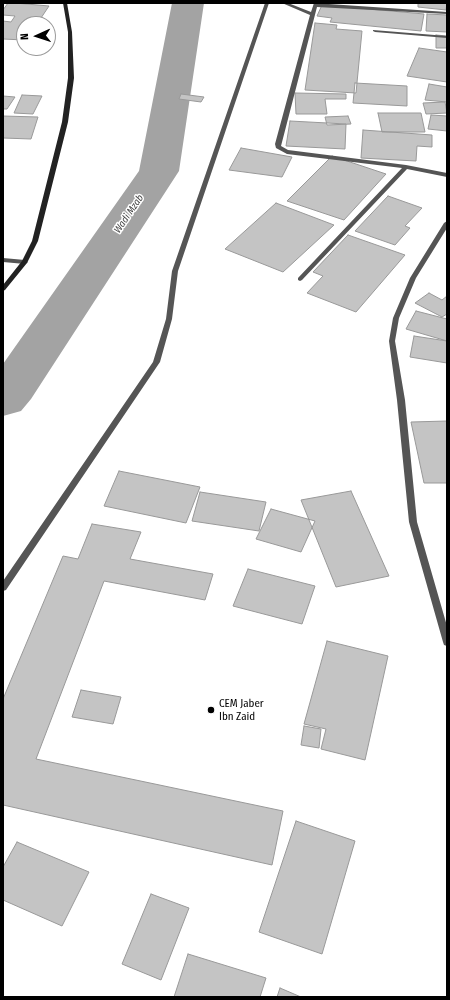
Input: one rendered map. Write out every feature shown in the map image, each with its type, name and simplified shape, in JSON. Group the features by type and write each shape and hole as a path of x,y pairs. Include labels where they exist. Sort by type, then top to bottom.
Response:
{"street":[{"path":"3,289 25,262 35,241 65,122 71,78 70,32 65,3"},
{"path":"3,588 156,362 168,319 175,271 267,3"},
{"path":"284,3 312,14"},
{"path":"447,14 316,4 312,14 278,144 278,147 286,152 406,167 447,175"},
{"path":"375,31 447,37"},
{"path":"300,279 406,167"},
{"path":"447,223 414,278 396,318 392,341 413,522 447,642"},
{"path":"3,260 25,262"}],"building":[{"path":"8,3 49,6 42,16 16,16 16,40 3,39 3,21 11,22 15,16 3,15 3,10"},
{"path":"418,3 447,3 446,10 418,7"},
{"path":"322,5 424,14 421,31 330,22 332,18 317,16"},
{"path":"427,14 447,15 447,32 426,31"},
{"path":"315,23 337,25 336,29 362,31 356,93 305,90"},
{"path":"436,35 447,36 447,48 436,48"},
{"path":"419,48 447,52 447,82 407,76"},
{"path":"355,83 407,86 407,106 353,103"},
{"path":"429,84 447,87 447,102 425,100"},
{"path":"295,93 346,94 346,99 325,99 327,114 296,114"},
{"path":"181,94 204,97 201,102 179,99"},
{"path":"22,95 42,96 33,114 14,113"},
{"path":"3,96 15,97 7,109 3,109"},
{"path":"445,102 447,113 426,114 423,103"},
{"path":"378,113 421,113 425,132 382,132"},
{"path":"431,115 447,116 447,131 428,129"},
{"path":"3,116 38,117 31,139 3,138"},
{"path":"348,116 351,124 327,125 325,117"},
{"path":"290,121 346,124 345,149 286,146"},
{"path":"363,130 432,135 432,147 417,146 416,161 361,158"},
{"path":"241,148 292,157 282,177 229,170"},
{"path":"332,156 386,174 344,220 287,201"},
{"path":"388,196 422,208 405,226 410,228 395,245 355,231"},
{"path":"276,203 334,225 283,272 225,249"},
{"path":"348,235 405,255 356,312 307,293 323,276 313,272"},
{"path":"429,293 442,300 447,296 447,314 442,317 415,303"},
{"path":"416,311 447,319 447,341 406,329"},
{"path":"414,336 447,341 447,363 410,357"},
{"path":"447,421 447,483 424,483 411,422"},
{"path":"119,471 200,487 186,523 104,506"},
{"path":"351,491 389,576 336,587 301,500"},
{"path":"200,492 266,502 259,531 192,521"},
{"path":"271,509 315,521 301,552 256,539"},
{"path":"92,524 141,532 130,559 213,574 205,600 104,581 36,759 283,811 272,865 3,805 3,699 63,556 78,559"},
{"path":"248,569 315,586 302,624 233,606"},
{"path":"327,641 388,656 365,760 321,749 326,729 304,724"},
{"path":"81,690 121,697 113,724 72,717"},
{"path":"304,726 321,729 319,748 301,745"},
{"path":"296,821 355,841 322,954 259,932"},
{"path":"17,842 89,872 62,926 3,900 3,867"},
{"path":"151,894 189,908 161,980 122,964"},
{"path":"188,954 266,978 260,997 174,997"},
{"path":"280,988 301,997 277,997"}],"waterway":[{"name":"Wadi Mzab","path":"3,399 13,387 159,171 188,3"}],"place":[{"name":"CEM Jaber Ibn Zaid","path":"211,710"}]}
